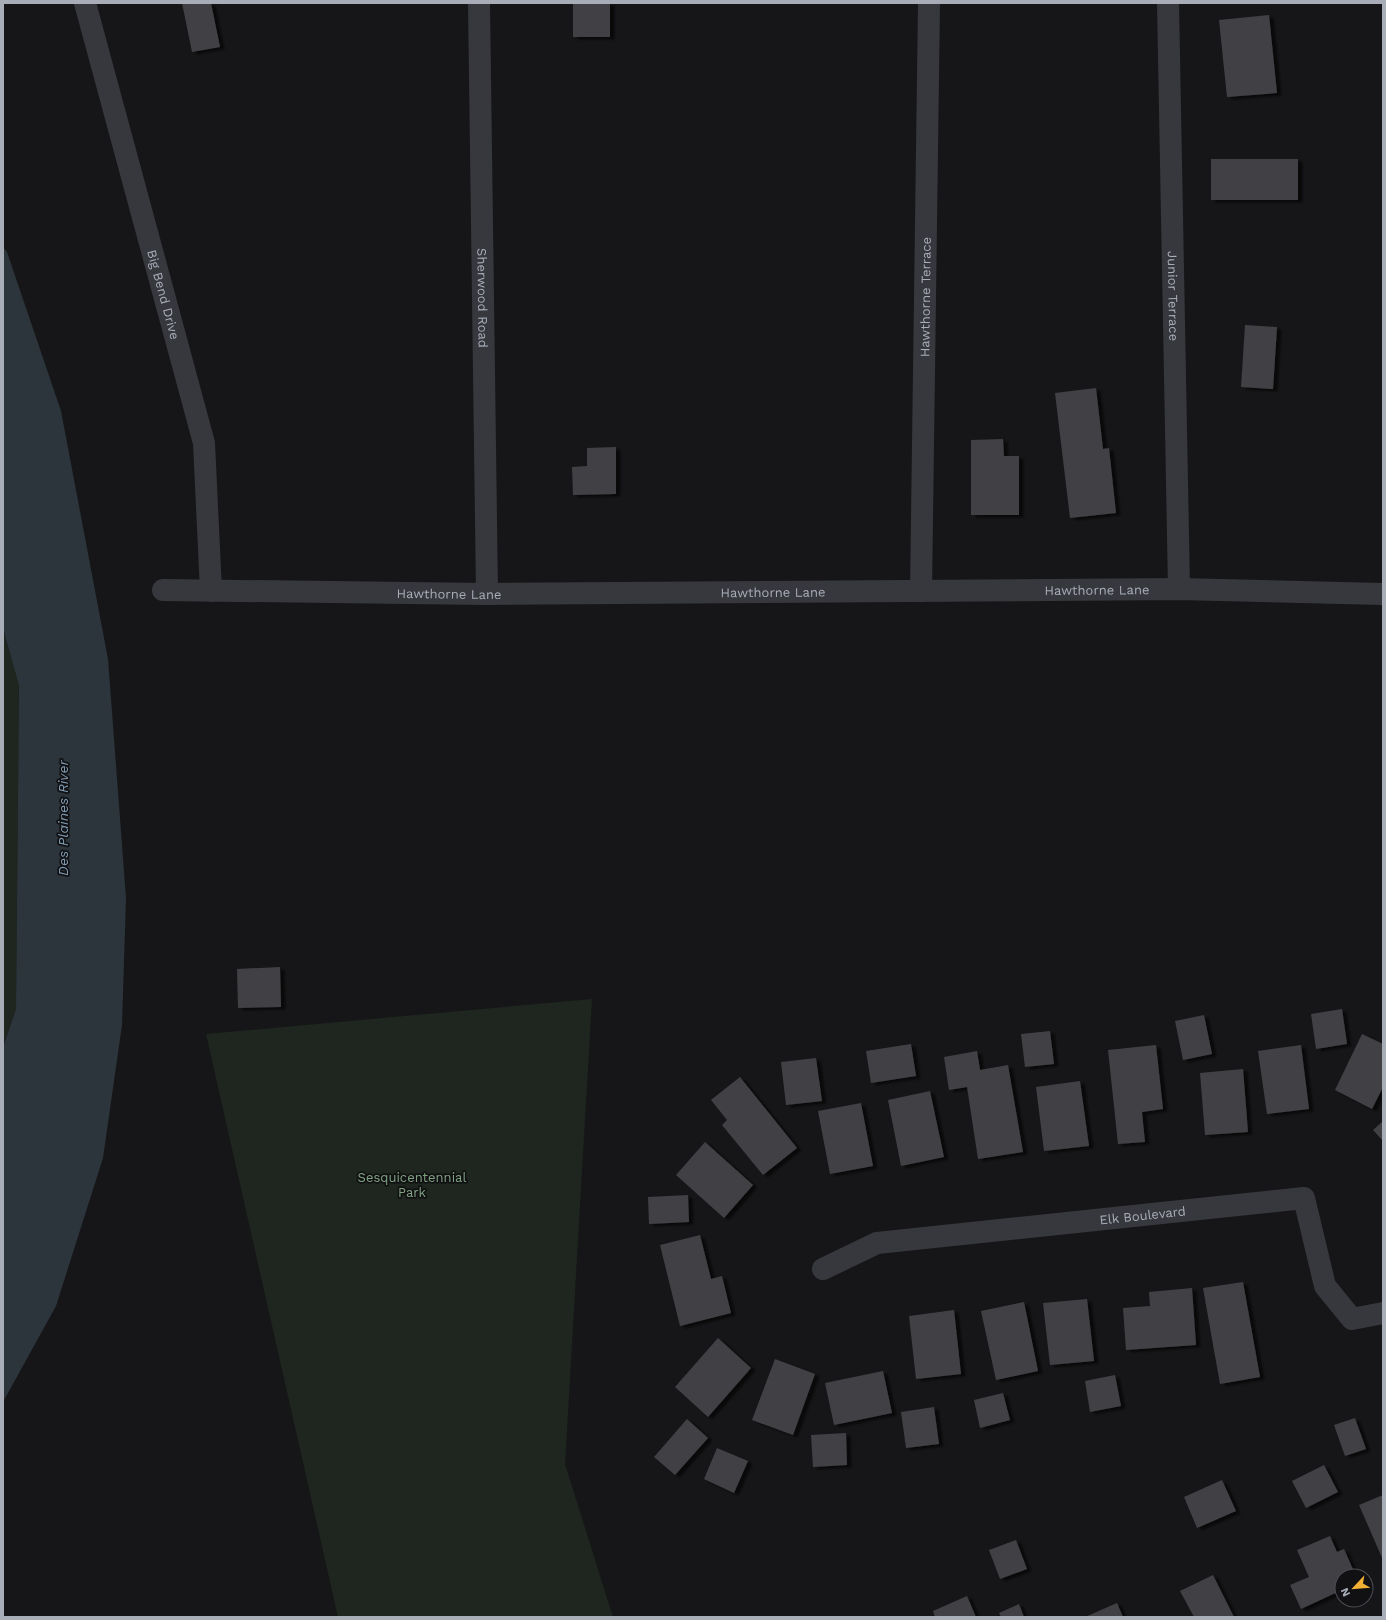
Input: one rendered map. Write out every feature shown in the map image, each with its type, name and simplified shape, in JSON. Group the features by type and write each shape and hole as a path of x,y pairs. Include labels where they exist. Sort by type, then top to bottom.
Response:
{"street":[{"name":"Big Bend Drive","path":"85,3 204,443 211,591"},
{"name":"Sherwood Road","path":"479,3 488,594"},
{"name":"Hawthorne Terrace","path":"921,591 929,3"},
{"name":"Junior Terrace","path":"1168,3 1179,589"},
{"name":"Hawthorne Lane","path":"164,590 488,594 1179,589 1383,594"},
{"name":"Elk Boulevard","path":"822,1269 878,1244 1304,1198 1325,1286 1352,1319 1383,1313"}],"green space":[{"path":"3,628 19,686 16,1009 3,1047"},
{"name":"Sesquicentennial Park","path":"592,999 565,1464 613,1617 338,1617 206,1034"}],"water":[{"name":"Des Plaines River","path":"3,247 7,252 61,411 108,659 126,898 122,1025 103,1158 56,1306 3,1402 3,1047 16,1009 19,686 3,628"}],"building":[{"path":"182,3 211,3 220,47 192,52"},
{"path":"573,3 610,3 610,37 573,37"},
{"path":"1269,15 1277,93 1227,97 1219,20"},
{"path":"1211,159 1298,159 1298,200 1211,200"},
{"path":"1245,325 1277,327 1273,389 1241,387"},
{"path":"1096,388 1103,449 1109,448 1116,513 1070,518 1055,393"},
{"path":"1003,439 1004,456 1019,456 1019,515 971,515 971,440"},
{"path":"616,447 616,494 573,495 572,467 587,466 587,448"},
{"path":"280,967 281,1007 238,1008 237,969"},
{"path":"1342,1009 1347,1044 1316,1049 1311,1014"},
{"path":"1204,1015 1212,1054 1183,1060 1175,1021"},
{"path":"1050,1031 1054,1064 1025,1067 1021,1034"},
{"path":"1362,1034 1383,1044 1383,1087 1372,1109 1335,1090"},
{"path":"911,1044 916,1076 871,1083 866,1051"},
{"path":"1156,1045 1163,1109 1142,1112 1145,1142 1118,1144 1108,1050"},
{"path":"1301,1045 1309,1109 1267,1114 1258,1051"},
{"path":"977,1051 980,1070 1008,1065 1023,1152 978,1159 967,1087 949,1090 944,1057"},
{"path":"816,1058 822,1101 786,1105 781,1062"},
{"path":"1243,1069 1248,1132 1205,1135 1200,1073"},
{"path":"740,1077 797,1148 763,1175 722,1125 727,1120 711,1100"},
{"path":"1080,1081 1089,1146 1044,1151 1036,1087"},
{"path":"930,1091 944,1157 901,1166 888,1100"},
{"path":"861,1103 873,1166 830,1174 818,1111"},
{"path":"1383,1121 1383,1141 1373,1130"},
{"path":"705,1142 753,1185 724,1218 676,1175"},
{"path":"688,1195 689,1222 649,1224 648,1197"},
{"path":"700,1235 711,1279 722,1276 731,1313 680,1326 660,1245"},
{"path":"1243,1282 1260,1377 1220,1384 1203,1288"},
{"path":"1192,1288 1196,1345 1126,1350 1123,1308 1150,1306 1149,1292"},
{"path":"1087,1299 1094,1361 1050,1365 1043,1303"},
{"path":"1024,1302 1038,1371 996,1380 981,1311"},
{"path":"954,1310 961,1374 916,1379 909,1316"},
{"path":"718,1338 751,1368 708,1417 675,1387"},
{"path":"775,1359 815,1374 793,1435 752,1420"},
{"path":"883,1371 892,1413 834,1425 825,1383"},
{"path":"1115,1375 1121,1406 1090,1412 1085,1381"},
{"path":"1003,1393 1010,1420 980,1428 974,1400"},
{"path":"934,1407 939,1444 906,1448 901,1412"},
{"path":"1355,1418 1366,1449 1345,1456 1334,1425"},
{"path":"687,1419 708,1438 675,1475 654,1457"},
{"path":"846,1433 847,1465 813,1467 811,1435"},
{"path":"717,1448 748,1461 734,1493 704,1479"},
{"path":"1324,1465 1338,1492 1306,1508 1292,1481"},
{"path":"1222,1480 1236,1511 1197,1528 1184,1497"},
{"path":"1383,1495 1383,1560 1359,1505"},
{"path":"1330,1536 1337,1552 1344,1549 1352,1568 1334,1568 1334,1594 1301,1609 1290,1585 1309,1577 1297,1550"},
{"path":"1016,1540 1027,1569 1000,1579 989,1550"},
{"path":"1213,1575 1234,1617 1194,1617 1180,1591"},
{"path":"967,1596 976,1617 935,1617 933,1611"},
{"path":"1117,1603 1123,1617 1085,1617"},
{"path":"1019,1604 1024,1617 1001,1617 999,1613"}]}
